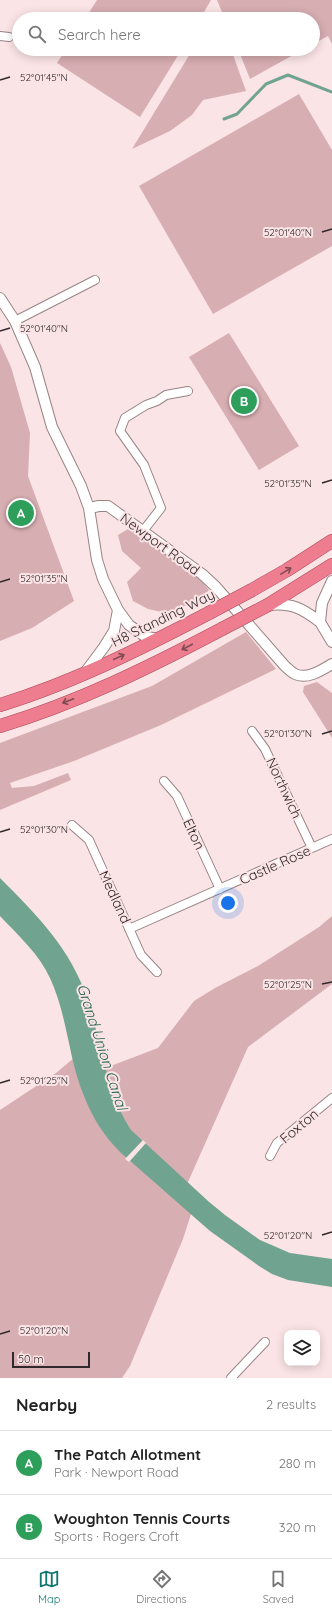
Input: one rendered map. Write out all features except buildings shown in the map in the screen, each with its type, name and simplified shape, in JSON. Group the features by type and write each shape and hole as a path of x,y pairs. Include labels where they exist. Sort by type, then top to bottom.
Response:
{"highway":[{"name":"H8 Standing Way","path":"0,705 84,674 160,639 252,590 287,570 332,541"},
{"path":"0,726 86,694 125,677 268,605 332,565"}],"street":[{"path":"0,36 9,36"},
{"path":"15,321 95,280"},
{"path":"0,298 15,321 35,367 52,427 81,486 89,508 96,560 103,579 118,610 129,625 146,636 160,639"},
{"path":"143,531 161,508 144,464 120,431 125,418 146,405 157,401 166,395 188,392"},
{"name":"Newport Road","path":"89,508 108,506 202,574 216,587 284,665 296,674 306,675 319,671 332,664"},
{"path":"320,622 322,604 332,582"},
{"path":"268,605 285,603 307,611 320,622 332,642"},
{"path":"84,674 114,631 118,610"},
{"name":"Northwich","path":"252,731 266,749 312,848"},
{"name":"Elton","path":"164,781 177,796 220,889"},
{"name":"Medland","path":"72,825 89,840 141,955 157,972"},
{"name":"Castle Rose","path":"129,929 332,839"},
{"name":"Foxton","path":"270,1156 277,1143 332,1098"},
{"path":"231,1378 265,1342"}],"shaded area":[{"path":"97,0 211,0 204,12 89,12"},
{"path":"217,0 332,0 332,44 328,36 320,40 320,12 222,12"},
{"path":"62,56 178,56 140,117 57,63"},
{"path":"189,56 234,56 246,91 203,100 192,115 170,131 132,149"},
{"path":"241,56 291,56 250,79"},
{"path":"299,94 332,150 332,246 213,314 139,186"},
{"path":"229,333 299,446 259,470 189,357"},
{"path":"0,343 11,367 30,433 28,476 74,601 32,628 0,641"},
{"path":"128,529 197,576 209,590 198,601 166,613 148,609 133,601 127,582 141,568 122,551 118,535"},
{"path":"246,632 276,669 161,725 74,761 10,783 12,788 34,786 68,773 71,780 0,810 0,743 152,686"},
{"path":"317,682 332,693 332,738 303,692 304,686"},
{"path":"0,878 52,934 73,965 93,1017 110,1084 131,1130 208,1201 260,1240 290,1253 332,1259 332,1287 288,1280 272,1274 259,1266 210,1231 120,1152 109,1139 99,1126 84,1096 74,1067 61,1008 50,978 34,953 0,916"},
{"path":"332,916 332,984 248,1047 188,1182 191,1214 183,1239 130,1366 122,1378 0,1378 0,1110 56,1073 100,1036 108,1067 158,1048 194,1001 215,988 258,966 319,927"}],"pier":[{"path":"143,1140 146,1143 129,1162 125,1159"}],"waterway":[{"path":"224,119 237,114 266,84 288,75 332,92"}],"place":[{"name":"Woughton Tennis Courts","path":"244,401"},
{"name":"The Patch Allotment","path":"21,513"}],"water label":[{"name":"Grand Union Canal","path":"102,1047"}]}
